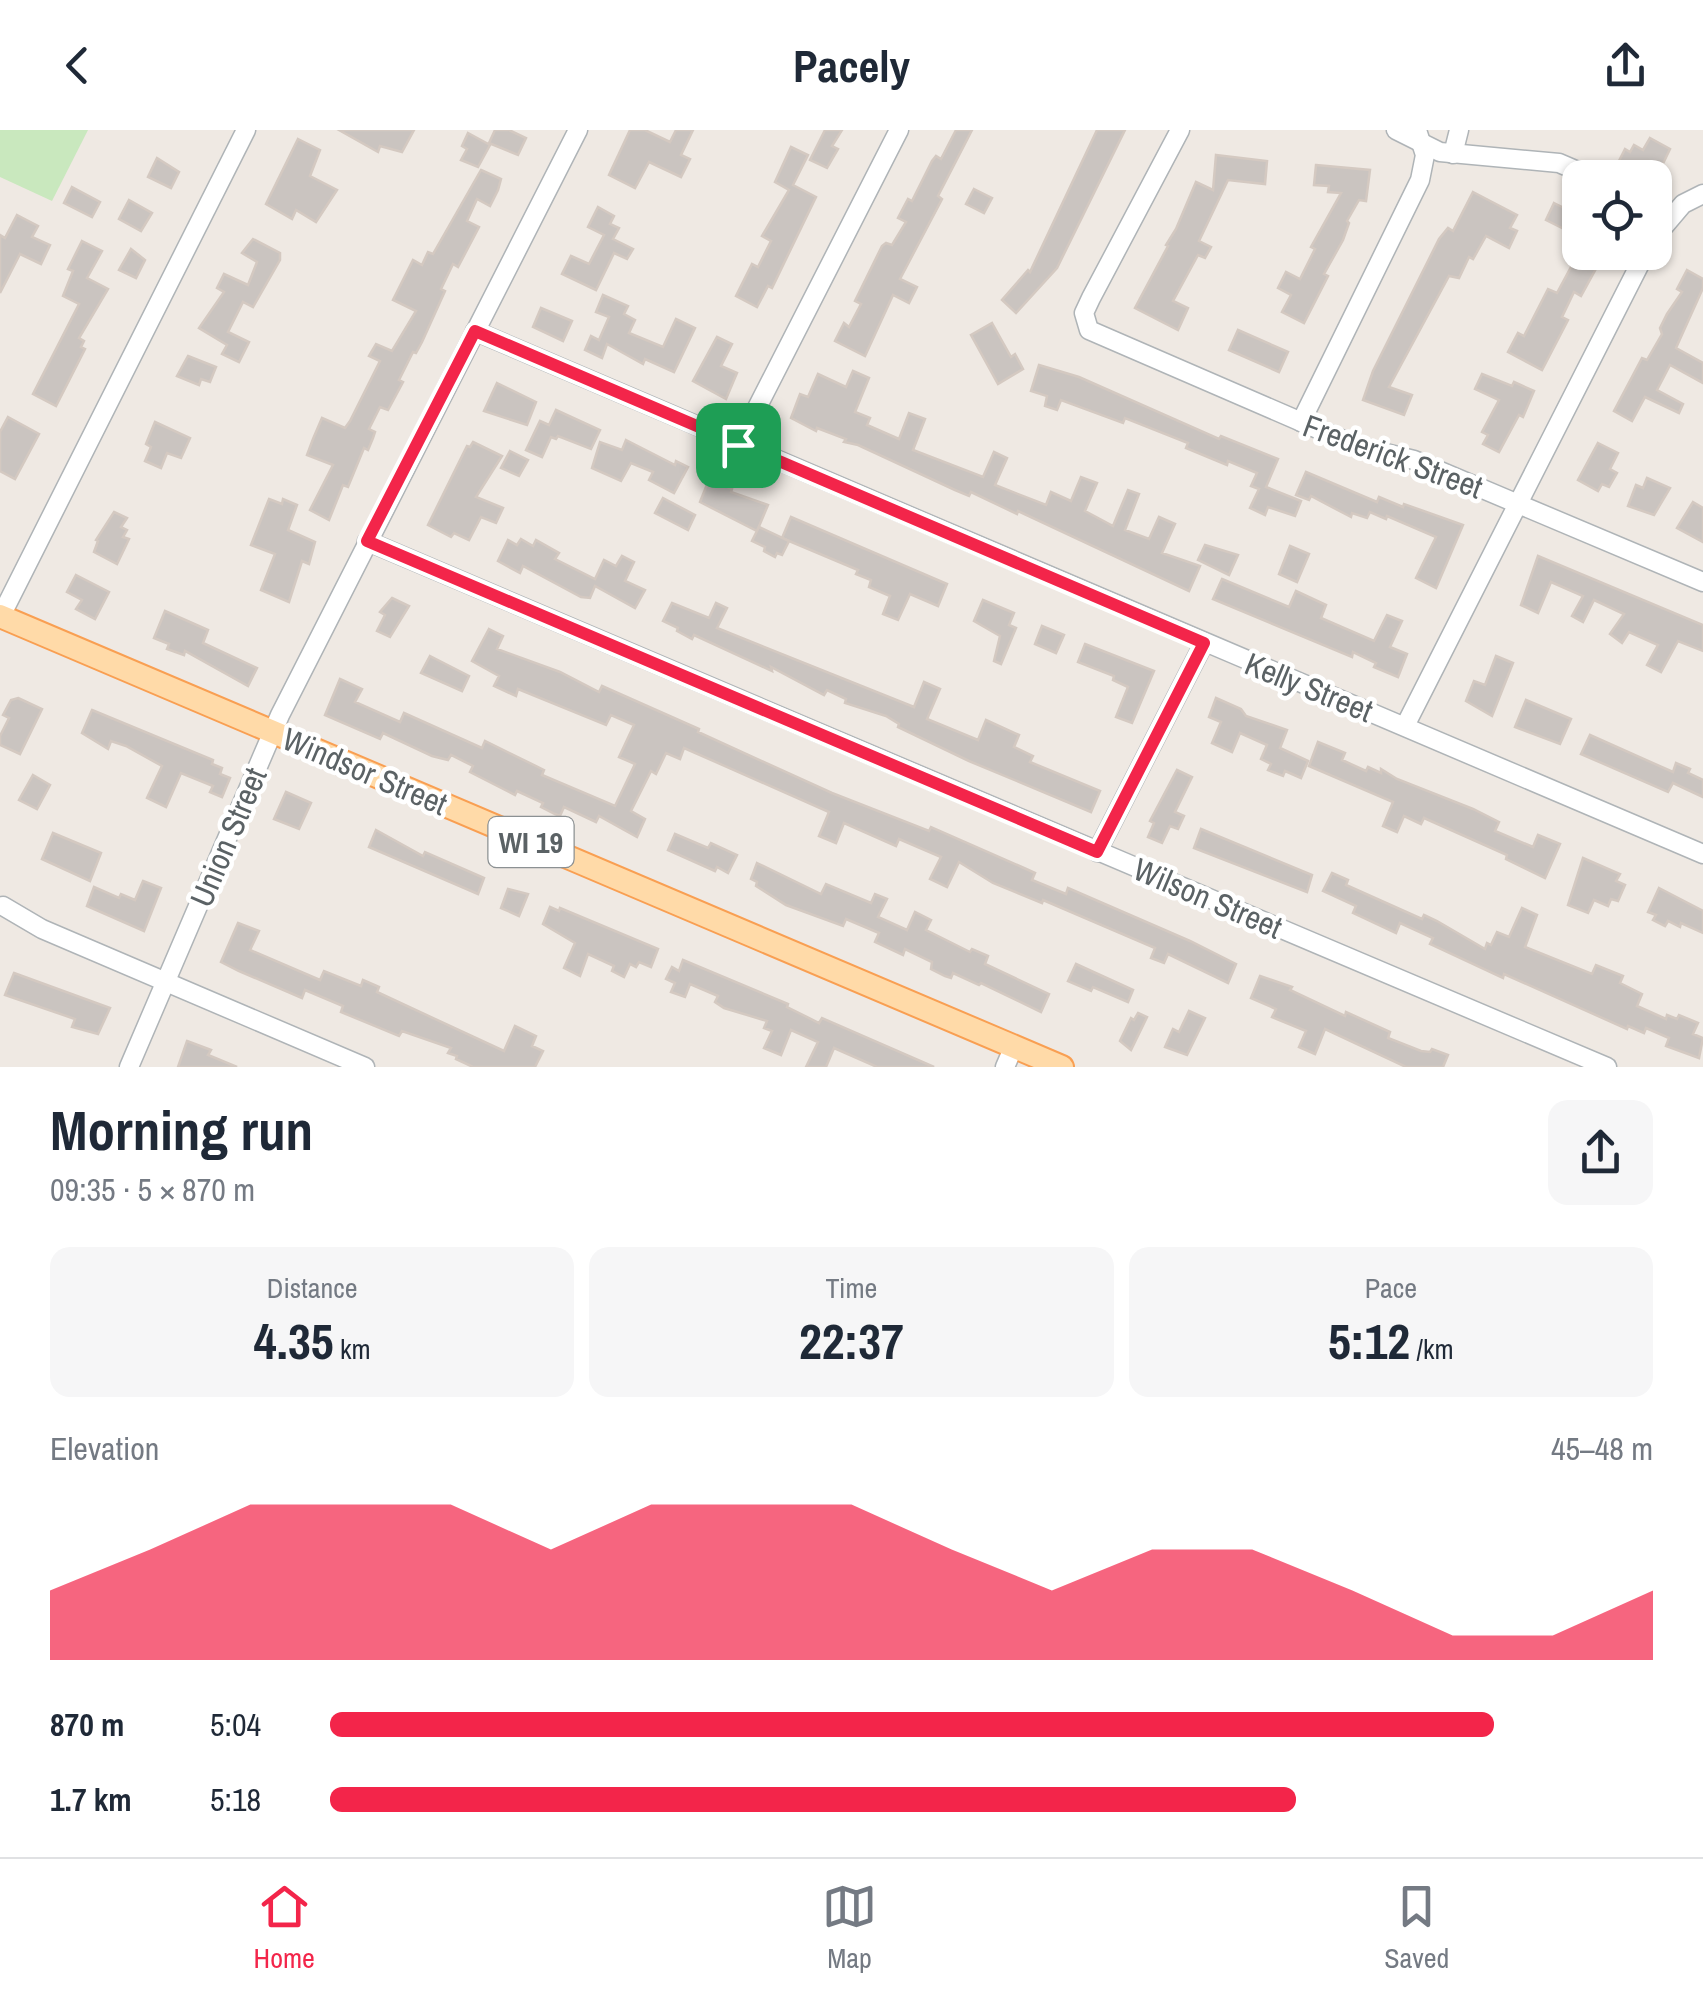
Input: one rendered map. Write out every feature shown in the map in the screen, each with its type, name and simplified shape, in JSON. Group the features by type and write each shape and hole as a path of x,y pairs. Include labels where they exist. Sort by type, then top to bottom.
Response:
{"main road":[{"name":"Windsor Street","path":"0,616 273,732 1009,1057 1062,1067"}],"street":[{"path":"0,616 246,130"},
{"name":"Union Street","path":"130,1067 273,732 578,130"},
{"path":"738,445 899,130"},
{"name":"Frederick Street","path":"1180,130 1091,298 1084,314 1088,326 1104,338 1356,446 1414,460 1703,582"},
{"path":"1396,130 1418,136 1440,152 1562,165"},
{"path":"1453,154 1460,130"},
{"path":"1301,422 1420,180 1425,155 1418,136"},
{"path":"1672,213 1703,194"},
{"path":"1406,726 1637,270"},
{"name":"Kelly Street","path":"475,331 1703,854"},
{"name":"Wilson Street","path":"367,541 1607,1067"},
{"path":"1097,852 1204,643"},
{"path":"3,906 42,929 366,1067"}],"green space":[{"path":"0,130 88,130 52,201 0,177"}],"building":[{"path":"339,130 414,130 402,152 380,146 378,152"},
{"path":"495,130 509,130 526,138 518,155 489,143"},
{"path":"630,130 645,130 670,142 676,130 693,130 681,155 690,159 681,177 649,162 635,188 609,175"},
{"path":"825,130 842,130 832,146 838,149 827,168 810,160"},
{"path":"956,130 972,130 938,196 942,199 900,279 917,287 909,303 893,295 865,356 835,341 844,323 849,327 861,304 855,301 882,246 892,245 906,222 898,218 908,199 912,201 932,161 936,156 941,159"},
{"path":"1097,130 1125,130 1057,268 1016,313 1002,300 1030,272"},
{"path":"468,133 490,145 478,167 461,160 467,149 462,146"},
{"path":"1650,138 1670,149 1665,160 1620,160 1625,149 1630,152 1634,145 1643,150"},
{"path":"298,139 320,150 310,176 337,190 316,222 296,210 292,219 266,204"},
{"path":"791,147 808,155 793,185 816,197 772,288 768,286 757,307 736,296 752,264 758,267 771,241 762,236 789,190 775,182"},
{"path":"1216,155 1267,161 1265,184 1228,180 1199,241 1211,247 1205,258 1198,255 1173,301 1188,308 1178,330 1135,308 1196,182 1213,190"},
{"path":"157,158 179,172 171,188 148,177"},
{"path":"1316,165 1370,170 1366,201 1359,200 1347,221 1343,240 1324,274 1328,276 1304,323 1282,312 1291,295 1278,288 1286,272 1300,279 1315,249 1311,247 1341,193 1328,192 1329,186 1314,185"},
{"path":"481,170 501,179 498,190 490,206 477,199 467,221 479,227 458,267 453,264 422,342 399,380 403,382 388,410 380,407 369,429 375,432 368,450 364,448 348,487 343,485 329,520 310,510 333,465 307,455 322,418 345,428 350,421 380,361 369,356 376,344 392,351 416,311 393,300 413,260 422,265 428,252 433,254"},
{"path":"72,187 100,202 92,217 64,203"},
{"path":"974,189 992,198 984,213 966,204"},
{"path":"1473,192 1517,215 1510,228 1517,231 1509,248 1486,236 1459,278 1449,276 1389,387 1412,395 1404,415 1363,400 1373,371 1439,239 1448,228 1453,231"},
{"path":"129,200 152,213 141,231 119,219"},
{"path":"1554,203 1562,207 1562,228 1546,220"},
{"path":"598,207 614,216 610,224 619,228 613,239 633,249 627,259 614,253 596,290 562,274 571,256 589,264 604,235 588,227"},
{"path":"17,215 38,226 32,237 50,245 41,264 20,254 0,293 0,235 5,238"},
{"path":"253,239 280,253 280,260 253,307 243,302 228,332 249,342 239,362 222,354 227,345 199,328 224,292 217,288 224,274 248,285 257,262 242,253"},
{"path":"82,241 102,251 87,278 108,289 79,338 85,349 56,406 33,394 79,304 63,296 73,271 68,269"},
{"path":"131,249 145,260 136,278 119,270"},
{"path":"1569,270 1595,270 1581,296 1574,292 1562,317 1568,320 1542,370 1508,352 1518,333 1524,336 1548,289 1557,293"},
{"path":"1687,270 1703,279 1703,288 1676,348 1703,363 1703,383 1670,365 1657,390 1683,404 1679,413 1645,397 1632,421 1614,411 1642,358 1647,360 1662,334 1660,328 1682,292 1677,289"},
{"path":"603,295 628,306 624,314 635,320 629,333 663,347 676,319 695,328 674,372 645,359 643,364 607,344 602,358 585,350 591,336 599,340 609,317 596,312"},
{"path":"541,308 572,321 563,341 533,327"},
{"path":"992,323 1011,357 1015,354 1023,369 998,384 971,335"},
{"path":"1238,330 1288,352 1279,372 1229,350"},
{"path":"717,337 732,344 721,366 737,373 726,399 693,381"},
{"path":"188,356 216,367 210,382 201,379 199,385 177,376"},
{"path":"1039,365 1079,377 1219,439 1221,436 1278,459 1266,487 1301,501 1295,516 1268,507 1265,515 1250,508 1259,489 1251,486 1257,473 1186,448 1188,443 1125,418 1123,423 1061,400 1057,410 1045,406 1047,396 1031,391"},
{"path":"853,371 869,378 855,412 870,418 867,425 899,439 909,413 925,419 913,450 983,477 994,452 1007,458 995,485 1046,505 1051,492 1071,501 1081,477 1097,483 1085,511 1113,526 1128,490 1139,494 1125,530 1149,539 1159,517 1175,524 1162,553 1200,566 1189,591 1018,511 1017,514 971,492 969,496 791,418 800,394 808,397 818,374 846,387"},
{"path":"1482,374 1534,391 1523,417 1519,415 1499,452 1483,444 1488,435 1482,432 1499,400 1475,389"},
{"path":"497,383 536,402 527,425 484,411"},
{"path":"556,410 600,430 591,449 558,436 551,437 542,457 526,450 540,421 549,425"},
{"path":"8,417 39,434 15,479 0,471 0,432"},
{"path":"155,422 190,438 181,458 167,453 161,468 145,461 151,447 146,444"},
{"path":"626,440 675,465 676,461 688,467 674,493 649,480 653,472 631,463 621,481 592,468 600,442 622,450"},
{"path":"473,442 502,456 476,497 503,508 496,523 481,517 469,540 454,533 451,537 428,525 467,446"},
{"path":"1598,443 1618,453 1610,469 1617,473 1609,487 1602,484 1598,491 1578,480"},
{"path":"510,451 528,460 519,476 501,468"},
{"path":"1306,472 1377,502 1379,497 1463,525 1436,588 1416,578 1436,537 1387,516 1386,519 1370,512 1367,518 1352,513 1351,517 1311,496 1309,500 1296,495"},
{"path":"1647,478 1670,488 1654,515 1628,506 1636,485 1643,488"},
{"path":"708,482 768,505 757,531 700,502"},
{"path":"663,498 695,515 688,530 655,513"},
{"path":"269,499 297,505 288,530 315,542 309,564 302,561 289,602 261,590 275,554 251,545"},
{"path":"1693,502 1703,508 1703,542 1677,528"},
{"path":"114,512 127,518 121,527 127,530 123,537 129,539 117,564 94,552 96,540"},
{"path":"791,517 947,584 938,606 910,594 898,620 883,614 890,596 869,587 871,580 856,574 858,570 782,538"},
{"path":"759,527 789,541 782,555 777,553 775,557 752,541"},
{"path":"521,539 533,546 536,540 559,553 555,559 595,579 604,560 616,566 622,556 634,562 625,581 645,590 635,608 595,586 590,598 581,597 523,566 520,573 498,561 508,540 517,545"},
{"path":"1205,545 1238,555 1229,575 1198,560"},
{"path":"1290,546 1309,554 1297,582 1279,574"},
{"path":"1538,556 1703,625 1703,651 1678,641 1661,672 1647,665 1658,645 1629,632 1622,643 1610,634 1624,614 1594,600 1583,622 1572,616 1583,596 1551,582 1538,613 1521,605"},
{"path":"76,575 109,592 95,619 76,609 82,600 67,592"},
{"path":"1222,579 1289,607 1296,591 1326,605 1321,618 1374,641 1387,615 1402,621 1390,647 1407,654 1398,677 1353,652 1352,657 1213,599"},
{"path":"392,598 409,606 390,637 377,631 385,615 380,612"},
{"path":"983,600 1014,613 1009,625 1016,628 1001,664 994,661 1000,636 974,621"},
{"path":"672,603 709,618 716,603 727,608 717,628 914,707 924,682 940,689 927,719 978,740 986,720 1019,735 1014,747 1033,756 1030,762 1100,791 1091,812 969,761 898,727 886,716 845,703 846,699 827,690 824,695 771,667 772,671 694,635 692,639 663,621"},
{"path":"165,611 208,630 203,643 257,668 248,686 185,651 184,655 167,649 169,644 154,638"},
{"path":"1042,626 1064,635 1056,653 1035,644"},
{"path":"489,629 503,636 497,649 560,672 599,692 602,686 832,793 929,831 931,827 1024,868 1035,873 1032,880 1066,894 1068,888 1190,941 1236,964 1228,983 1168,954 1164,963 1151,958 1155,948 993,883 959,862 947,887 930,879 941,857 899,839 896,846 844,823 836,843 819,836 829,812 684,748 680,759 666,753 656,774 651,771 631,811 645,819 637,837 599,816 596,822 564,807 560,816 555,814 541,807 543,803 517,791 515,795 470,772 473,766 451,755 448,760 432,756 383,733 380,739 325,715 340,679 362,689 355,702 400,722 404,713 482,748 485,741 544,770 542,775 615,806 635,764 619,757 634,725 611,715 606,725 518,689 516,696 494,686 499,676 472,661"},
{"path":"1085,644 1154,671 1132,723 1116,717 1128,687 1113,680 1114,676 1078,662"},
{"path":"430,656 469,676 462,691 421,673"},
{"path":"1496,656 1513,663 1492,716 1466,701 1474,681 1485,685"},
{"path":"18,698 42,709 20,754 0,745 9,718 3,715 11,700"},
{"path":"1216,698 1241,709 1246,716 1287,730 1280,748 1308,761 1301,778 1285,771 1283,776 1268,770 1271,764 1261,759 1267,745 1240,733 1232,752 1212,743 1221,722 1209,717"},
{"path":"1526,700 1571,719 1560,744 1515,727"},
{"path":"92,710 213,760 212,764 222,768 220,774 230,778 222,797 210,792 213,786 181,773 166,807 147,798 162,766 111,741 108,749 82,733"},
{"path":"1590,735 1673,772 1676,763 1690,769 1688,773 1703,780 1703,797 1673,783 1668,792 1581,754"},
{"path":"1318,742 1345,753 1342,760 1366,771 1368,767 1381,773 1381,769 1499,822 1495,831 1533,847 1538,835 1560,844 1545,878 1506,859 1507,855 1424,818 1421,824 1404,816 1397,832 1383,826 1393,802 1309,766"},
{"path":"1177,770 1192,777 1175,812 1184,816 1178,829 1170,826 1162,843 1148,837 1154,823 1150,821"},
{"path":"33,775 50,785 37,809 19,800"},
{"path":"286,792 311,803 299,829 274,819"},
{"path":"1201,829 1312,875 1307,892 1194,848"},
{"path":"376,830 423,856 425,852 484,878 478,894 369,847"},
{"path":"53,833 101,853 90,881 42,859"},
{"path":"675,834 708,848 711,843 737,855 728,873 668,850"},
{"path":"1583,858 1620,874 1616,881 1625,885 1618,901 1611,899 1608,906 1594,900 1588,913 1568,905"},
{"path":"757,863 821,894 826,884 871,903 875,894 887,899 878,917 907,930 915,912 931,920 926,930 970,952 972,949 988,956 985,964 1049,994 1041,1012 981,983 953,973 951,978 945,976 931,969 932,962 905,949 903,955 875,942 879,933 846,919 843,926 786,905 751,879"},
{"path":"1332,873 1348,880 1346,885 1422,919 1424,915 1485,949 1497,932 1509,937 1522,908 1537,915 1525,947 1592,974 1596,965 1623,976 1620,983 1642,994 1637,1006 1666,1019 1667,1015 1677,1019 1679,1015 1698,1023 1693,1034 1703,1038 1699,1058 1666,1046 1669,1038 1646,1028 1644,1033 1628,1026 1627,1029 1504,974 1503,978 1430,944 1433,938 1400,923 1396,933 1353,913 1356,906 1323,891"},
{"path":"143,881 161,888 144,931 87,906 94,887 135,900"},
{"path":"1659,888 1703,911 1703,933 1681,923 1680,927 1668,921 1665,926 1653,920 1656,915 1648,912"},
{"path":"508,889 528,894 519,916 501,908"},
{"path":"550,907 658,949 651,967 639,962 636,967 630,964 624,977 612,971 614,966 588,954 580,976 564,968 575,943 543,924"},
{"path":"238,923 259,931 250,950 320,980 324,971 361,986 363,980 379,987 377,992 504,1051 515,1026 536,1036 532,1046 543,1051 535,1067 473,1067 448,1053 451,1048 402,1031 399,1036 341,1012 343,1006 305,990 302,998 221,962"},
{"path":"683,960 788,1004 787,1007 819,1023 822,1018 934,1067 877,1067 834,1048 826,1067 806,1067 818,1042 791,1030 781,1055 764,1048 772,1031 764,1028 767,1021 724,1008 715,1002 718,996 690,984 685,997 671,992 675,983 666,979 672,967 679,971"},
{"path":"1076,964 1133,990 1128,1002 1068,981"},
{"path":"14,973 110,1008 98,1034 72,1027 75,1019 5,995"},
{"path":"1260,976 1292,987 1290,990 1345,1016 1346,1012 1390,1032 1388,1038 1421,1051 1432,1049 1448,1055 1443,1067 1406,1067 1325,1029 1315,1054 1299,1047 1306,1031 1272,1017 1276,1009 1251,998"},
{"path":"1189,1011 1205,1018 1187,1055 1165,1047 1173,1029 1179,1032"},
{"path":"1138,1013 1147,1017 1131,1050 1120,1041 1131,1018 1134,1020"},
{"path":"187,1041 211,1050 208,1055 237,1067 178,1067"}],"route":[{"path":"475,331 738,445 1204,643 1097,852 367,541 475,331"}]}
